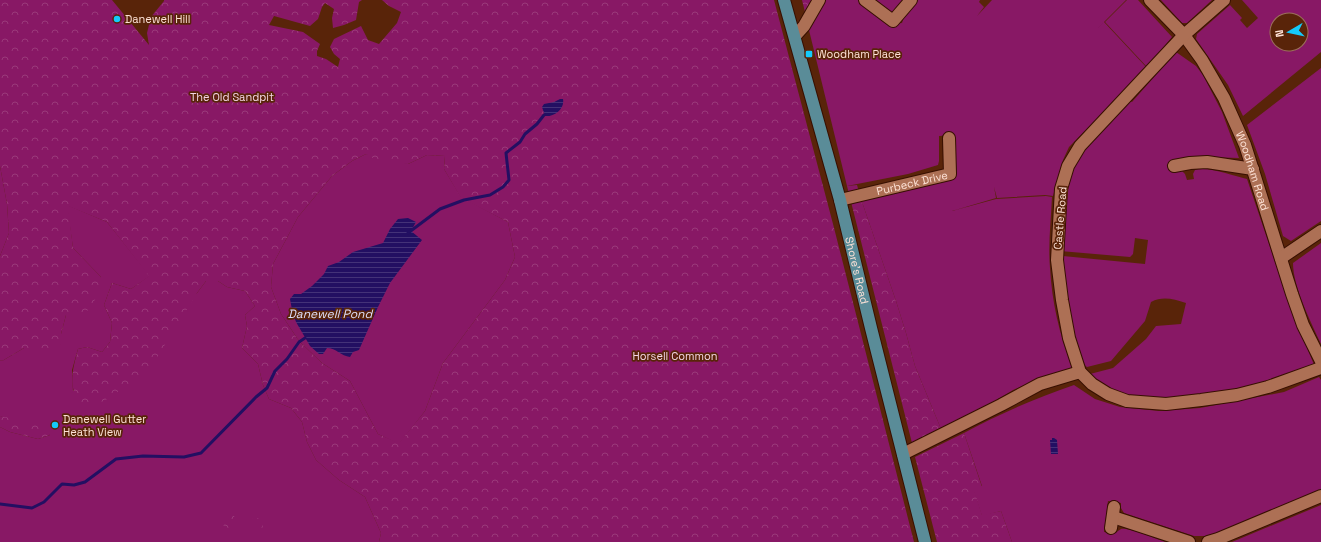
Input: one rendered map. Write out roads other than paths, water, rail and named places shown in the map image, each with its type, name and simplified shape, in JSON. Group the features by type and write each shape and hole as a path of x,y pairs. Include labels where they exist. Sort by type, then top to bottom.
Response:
{"main road":[{"name":"Shore's Road","path":"784,0 840,200 925,542"}],"street":[{"path":"794,36 804,26 819,0"},
{"path":"865,0 893,21 910,0"},
{"name":"Woodham Road","path":"1150,0 1184,35 1220,89 1236,123 1253,169 1292,294 1303,323 1321,361"},
{"name":"Castle Road","path":"1224,0 1184,35 1080,146 1068,166 1061,193 1057,260 1069,338 1080,372 1092,384 1108,394 1127,401 1166,404 1237,395 1268,387 1321,368"},
{"name":"Purbeck Drive","path":"840,200 950,174 948,138"},
{"path":"1174,166 1207,162 1253,169"},
{"path":"1281,258 1321,231"},
{"path":"903,454 1040,384 1080,372"},
{"path":"1208,542 1218,540 1321,496"},
{"path":"1113,517 1189,542"}],"water":[{"path":"563,99 561,109 555,114 545,116 542,107 544,104"},
{"name":"Danewell Pond","path":"408,218 416,222 411,231 422,240 390,283 359,350 353,352 350,357 330,348 327,348 323,354 319,354 310,346 296,322 290,299 294,294 301,294 312,286 324,274 328,266 339,262 353,252 383,243 390,229 398,219"},
{"path":"1052,438 1057,440 1058,454 1051,454 1050,440 1052,440"}],"waterway":[{"path":"408,233 440,209 464,200 490,195 503,187 509,180 506,153 520,142 525,134 537,124 544,115"},
{"path":"0,504 32,508 44,502 62,484 74,485 85,482 116,459 143,456 184,457 201,453 256,397 267,388 275,371 287,359 299,342 305,338"}],"place":[{"name":"Danewell Hill","path":"117,19"},
{"name":"Woodham Place","path":"809,54"},
{"name":"Danewell Gutter Heath View","path":"55,425"}],"park label":[{"name":"The Old Sandpit","path":"232,97"},
{"name":"Horsell Common","path":"675,356"}]}
